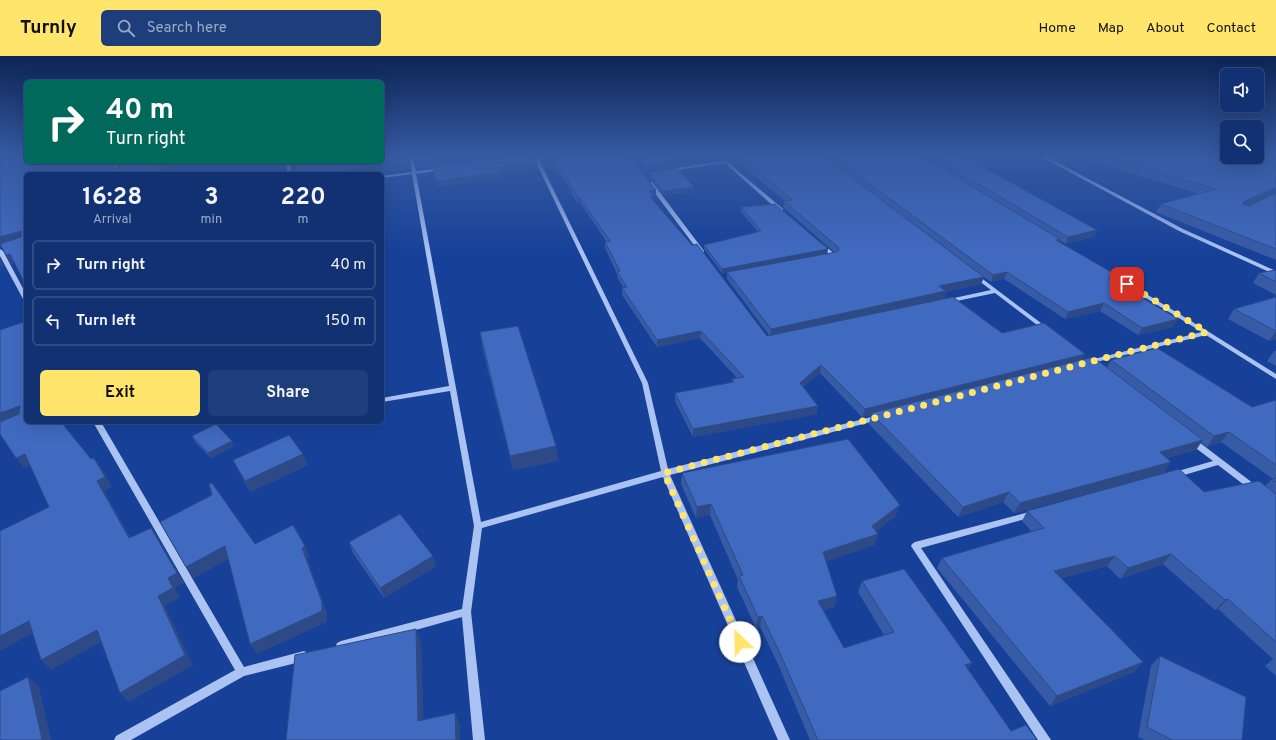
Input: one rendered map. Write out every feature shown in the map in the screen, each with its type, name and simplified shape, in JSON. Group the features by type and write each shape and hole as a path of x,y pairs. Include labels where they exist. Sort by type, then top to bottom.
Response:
{"street":[{"path":"418,188 478,526 466,612 479,740"},
{"path":"550,188 645,383 664,473 784,740"},
{"path":"654,188 706,259"},
{"path":"756,188 786,214"},
{"path":"1102,188 1181,230 1276,273"},
{"path":"816,240 834,256 827,258"},
{"path":"6,248 0,250 24,296"},
{"path":"1105,271 1207,332 1276,377"},
{"path":"970,272 1052,333"},
{"path":"942,302 996,291"},
{"path":"1087,362 1207,332"},
{"path":"384,400 453,388"},
{"path":"478,526 664,473 888,414"},
{"path":"98,424 242,672"},
{"path":"1189,438 1264,495"},
{"path":"1167,477 1220,462"},
{"path":"1045,510 915,546 1045,740"},
{"path":"332,648 466,612"},
{"path":"120,740 242,672 317,652"}],"building":[{"path":"0,188 24,188 24,282 10,254 6,255 0,244 21,237 22,231 0,237"},
{"path":"572,188 654,188 656,190 649,190 654,197 650,197 692,245 697,244 767,336 953,297 1002,333 1044,323 1085,354 865,409 821,365 800,383 818,406 693,429 675,393 734,382 732,379 744,377 701,331 657,340 622,288 627,287 617,272 620,271 605,242 610,241 580,198 578,198"},
{"path":"661,188 687,188 663,191"},
{"path":"778,188 865,188 984,277 939,286 946,291 771,329 727,272 836,252 839,250 838,247 784,201 793,200"},
{"path":"875,188 974,188 1060,239 1056,240 1118,276 1109,278 1178,319 1142,328 1104,303 1068,312 1007,272 993,275"},
{"path":"985,188 1021,188 1097,230 1068,237"},
{"path":"1212,188 1274,188 1243,202 1243,204 1249,206 1276,193 1276,249 1161,204 1216,189"},
{"path":"775,204 828,249 722,269 704,245 761,231 741,207"},
{"path":"1276,270 1276,282 1259,273"},
{"path":"1276,297 1276,331 1234,309"},
{"path":"24,322 24,424 63,424 91,459 94,458 105,477 97,481 129,538 151,528 177,573 168,578 173,588 158,596 185,655 120,693 97,630 41,660 29,621 0,636 0,531 49,507 25,454 16,458 0,434 0,422 19,414 20,406 0,413 0,330"},
{"path":"518,326 556,446 510,456 480,332"},
{"path":"1157,348 1252,407 1276,400 1276,465 1229,432 1214,436 1111,360"},
{"path":"1093,357 1203,440 1160,452 1171,462 1020,503 1009,492 963,507 871,413"},
{"path":"216,424 232,441 208,453 192,436"},
{"path":"289,435 303,454 245,481 233,460"},
{"path":"848,439 900,505 872,526 878,534 823,552 837,596 818,601 844,648 894,632 862,581 904,569 972,663 965,665 1011,731 1026,725 1037,740 818,740 779,651 762,616 758,617 739,576 743,575 711,504 697,507 682,473"},
{"path":"1179,469 1204,492 1259,481 1276,494 1276,642 1228,599 1225,600 1171,554 1128,568 1115,556 1054,571 1143,662 1057,696 942,558 1044,528 1027,511"},
{"path":"212,483 255,544 293,525 305,546 302,548 322,602 322,611 250,644 225,546 186,567 160,522 212,495 209,484"},
{"path":"400,514 433,556 380,588 349,542"},
{"path":"416,629 418,721 455,713 456,740 286,740 295,655"},
{"path":"1160,656 1246,697 1242,740 1172,740 1147,727"},
{"path":"28,677 42,739 0,740 0,691"}],"route":[{"path":"740,642 664,473 1207,332 1127,284"}]}
